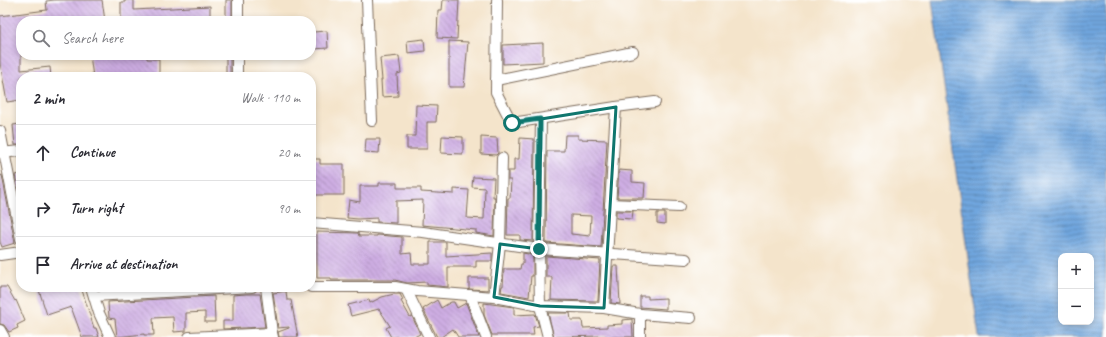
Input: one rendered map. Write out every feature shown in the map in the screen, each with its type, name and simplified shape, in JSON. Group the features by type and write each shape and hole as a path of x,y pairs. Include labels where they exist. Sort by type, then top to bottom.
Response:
{"street":[{"path":"238,0 238,16"},
{"path":"367,0 372,121"},
{"path":"497,0 496,92 512,123 655,102"},
{"path":"496,80 633,52"},
{"path":"237,72 238,60"},
{"path":"604,308 616,107"},
{"path":"540,119 540,306 548,337"},
{"path":"0,132 2,153 16,216"},
{"path":"2,153 16,152"},
{"path":"494,297 500,244 502,158"},
{"path":"610,204 679,207"},
{"path":"316,223 423,232 539,249 686,258"},
{"path":"0,255 16,253"},
{"path":"316,287 395,287 494,297 540,306 604,308 640,314 691,318"},
{"path":"406,289 429,337"},
{"path":"93,292 99,313 110,337"},
{"path":"189,337 272,335 267,292"},
{"path":"470,295 486,337"},
{"path":"640,314 640,337"},
{"path":"0,330 4,337"}],"highlighted area":[{"path":"616,107 604,308 540,306 494,297 500,244 539,249 541,119"}],"water":[{"path":"932,0 1106,0 1106,337 979,337"}],"building":[{"path":"102,0 104,16 16,16 16,60 21,60 21,70 50,67 50,72 16,72 16,101 7,102 0,63 0,16 47,10 46,1"},
{"path":"125,0 134,0 134,10 210,6 210,16 121,16 121,2 125,2"},
{"path":"226,0 232,0 232,16 226,16"},
{"path":"443,0 459,0 457,39 437,38 438,10 442,10"},
{"path":"327,31 328,48 316,49 316,32"},
{"path":"424,39 425,51 408,53 407,41"},
{"path":"449,41 468,42 464,87 449,87"},
{"path":"543,43 543,62 503,64 503,45"},
{"path":"399,56 401,73 397,74 398,96 382,97 380,58"},
{"path":"91,60 159,60 159,72 92,72"},
{"path":"226,60 230,60 230,72 226,72"},
{"path":"416,105 437,106 436,122 427,122 427,149 407,149 407,136 415,136"},
{"path":"13,125 16,125 16,145 15,145"},
{"path":"565,135 578,135 578,139 607,140 601,247 546,243 547,151 564,151","holes":["571,215 591,216 590,236 571,234"]},
{"path":"442,136 463,137 463,154 441,153"},
{"path":"481,137 497,138 498,153 496,155 481,154"},
{"path":"520,138 534,139 533,241 520,240 520,235 507,235 508,198 510,198 511,180 508,180 508,171 514,171 514,159 519,159"},
{"path":"366,139 380,139 379,153 365,152"},
{"path":"316,159 320,159 320,164 344,164 344,195 316,195"},
{"path":"619,170 632,171 632,182 645,183 644,198 617,198"},
{"path":"2,175 15,243 2,247 0,242 0,176"},
{"path":"473,177 494,178 494,236 476,233 476,230 422,225 423,200 396,201 396,223 377,222 377,218 347,218 349,200 360,202 360,186 379,186 379,183 397,183 397,188 421,188 421,192 454,194 454,189 469,190 467,218 484,219 485,188 472,187"},
{"path":"616,211 633,211 632,219 616,218"},
{"path":"657,213 665,213 665,224 657,223"},
{"path":"317,232 358,233 359,236 377,235 402,237 402,254 411,253 412,264 430,264 430,242 446,242 446,256 492,253 492,261 476,261 476,267 448,267 448,287 427,285 427,282 407,283 395,280 331,280 331,278 317,278"},
{"path":"523,253 533,255 533,276 531,276 529,297 501,292 503,286 504,269 520,269 521,264 523,264"},
{"path":"546,256 600,260 598,301 551,300 552,277 546,277"},
{"path":"613,266 618,266 620,304 611,303"},
{"path":"469,278 488,278 488,290 469,289"},
{"path":"0,287 7,287 15,301 16,300 25,321 17,325 18,328 9,332 4,325 0,324"},
{"path":"40,292 83,292 94,328 96,328 99,337 82,337 71,307 47,315"},
{"path":"286,292 287,300 291,300 298,337 279,337 278,332 289,327 278,328 273,293"},
{"path":"260,294 265,327 223,329 223,321 233,321 233,295"},
{"path":"400,294 403,300 401,301 410,317 412,316 420,334 414,337 391,337 386,328 390,326 379,309 351,316 348,305 369,300 370,303 382,297"},
{"path":"214,296 215,322 205,322 205,312 186,313 186,331 174,332 173,317 153,318 154,335 144,334 117,337 115,319 109,318 108,302"},
{"path":"640,296 648,296 648,299 666,298 666,309 640,307"},
{"path":"437,300 441,308 451,302 454,302 457,308 466,303 479,337 458,337 453,329 441,337 437,337 423,309"},
{"path":"484,303 514,307 514,315 535,314 539,326 533,327 534,335 492,335 484,315"},
{"path":"548,313 570,313 571,320 582,320 583,328 607,327 607,325 622,324 622,320 632,319 633,337 554,337"}],"route":[{"path":"512,123 540,119 539,249"}]}
